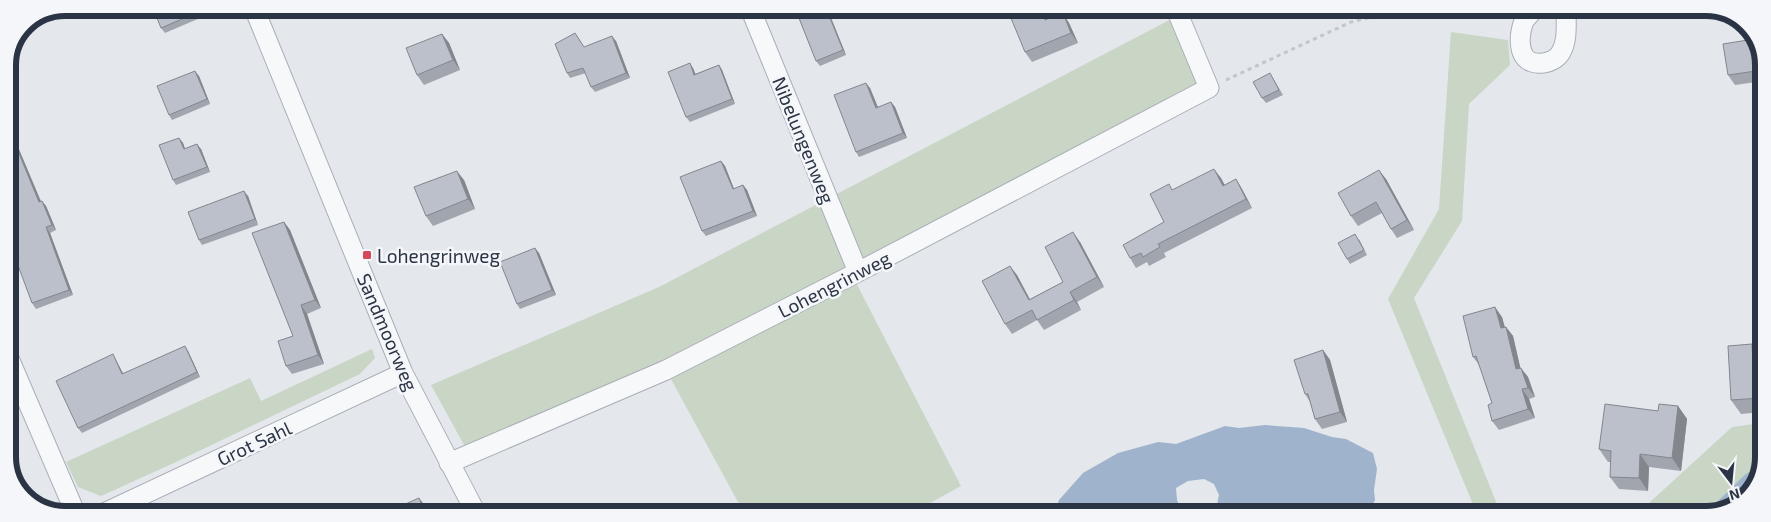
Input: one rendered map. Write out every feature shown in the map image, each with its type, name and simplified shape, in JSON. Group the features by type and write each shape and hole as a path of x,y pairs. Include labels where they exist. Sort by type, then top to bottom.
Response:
{"street":[{"name":"Sandmoorweg","path":"257,16 403,373 472,506"},
{"name":"Nibelungenweg","path":"753,16 858,272"},
{"path":"1179,16 1210,88"},
{"path":"1528,16 1524,21 1520,37 1521,46 1525,57 1533,62 1544,63 1554,60 1561,54 1565,42 1566,16"},
{"name":"Lohengrinweg","path":"449,463 666,370 1210,88"},
{"name":"Grot Sahl","path":"117,506 403,373"},
{"path":"16,375 72,506"}],"path":[{"path":"1210,88 1351,22 1368,18 1387,17"}],"green space":[{"path":"1179,16 1209,88 852,275 961,486 925,506 740,506 666,370 469,454 431,385 659,287"},
{"path":"1451,32 1508,40 1510,65 1469,104 1462,221 1414,298 1498,506 1474,506 1388,299 1439,209"},
{"path":"372,349 375,358 360,374 101,496 78,487 66,462 250,378 261,401"},
{"path":"1755,424 1753,469 1747,484 1736,496 1722,503 1706,506 1646,506 1732,427"}],"water":[{"path":"1265,425 1304,428 1332,437 1346,439 1373,453 1377,469 1374,490 1375,500 1372,506 1217,506 1219,495 1214,484 1204,479 1188,481 1176,488 1180,506 1057,506 1059,500 1083,473 1118,453 1158,442 1176,444 1225,426 1239,428"}],"building":[{"path":"156,16 189,16 161,28"},
{"path":"798,16 829,16 843,50 816,61"},
{"path":"1010,16 1044,16 1045,20 1055,16 1064,16 1071,33 1025,52"},
{"path":"575,33 584,47 612,36 626,73 591,87 583,68 567,73 555,44"},
{"path":"442,34 453,60 417,75 406,48"},
{"path":"1748,40 1753,53 1755,71 1728,75 1723,44"},
{"path":"690,63 694,75 719,65 732,99 686,117 668,72"},
{"path":"195,71 207,99 169,115 157,86"},
{"path":"1270,73 1279,90 1262,98 1253,82"},
{"path":"866,83 876,108 891,102 903,133 856,152 834,95"},
{"path":"179,138 184,149 197,144 207,167 173,180 159,145"},
{"path":"16,146 39,202 42,201 52,225 46,227 69,290 32,303 16,260 19,258 16,251"},
{"path":"721,161 733,189 743,185 753,211 702,231 680,177"},
{"path":"1214,169 1223,186 1236,179 1246,199 1158,244 1160,247 1143,257 1141,253 1130,258 1123,245 1164,222 1150,194 1169,184 1172,190"},
{"path":"1379,170 1407,220 1391,229 1376,202 1351,216 1338,193"},
{"path":"457,171 468,199 426,216 414,187"},
{"path":"244,191 255,219 199,240 188,212"},
{"path":"284,222 315,300 301,305 318,355 286,366 278,341 293,336 252,233"},
{"path":"1073,232 1097,277 1070,292 1074,300 1037,320 1032,310 1005,324 982,281 1010,266 1029,300 1063,282 1045,247"},
{"path":"1355,234 1364,250 1347,259 1338,243"},
{"path":"535,248 552,290 517,304 500,262"},
{"path":"1495,307 1501,328 1506,327 1516,369 1521,368 1528,388 1522,389 1528,409 1492,421 1488,405 1492,403 1476,356 1473,357 1463,316"},
{"path":"1752,344 1753,366 1755,366 1755,398 1731,400 1728,346"},
{"path":"185,346 197,372 78,428 56,381 113,354 122,374"},
{"path":"1323,350 1340,412 1315,419 1308,394 1305,394 1294,360"},
{"path":"1605,404 1658,411 1659,404 1678,406 1672,458 1640,454 1639,478 1610,477 1611,451 1599,449"},
{"path":"419,498 422,506 401,506"}],"waterway":[{"path":"1720,503 1751,474"}],"place":[{"name":"Lohengrinweg","path":"367,255"}]}
